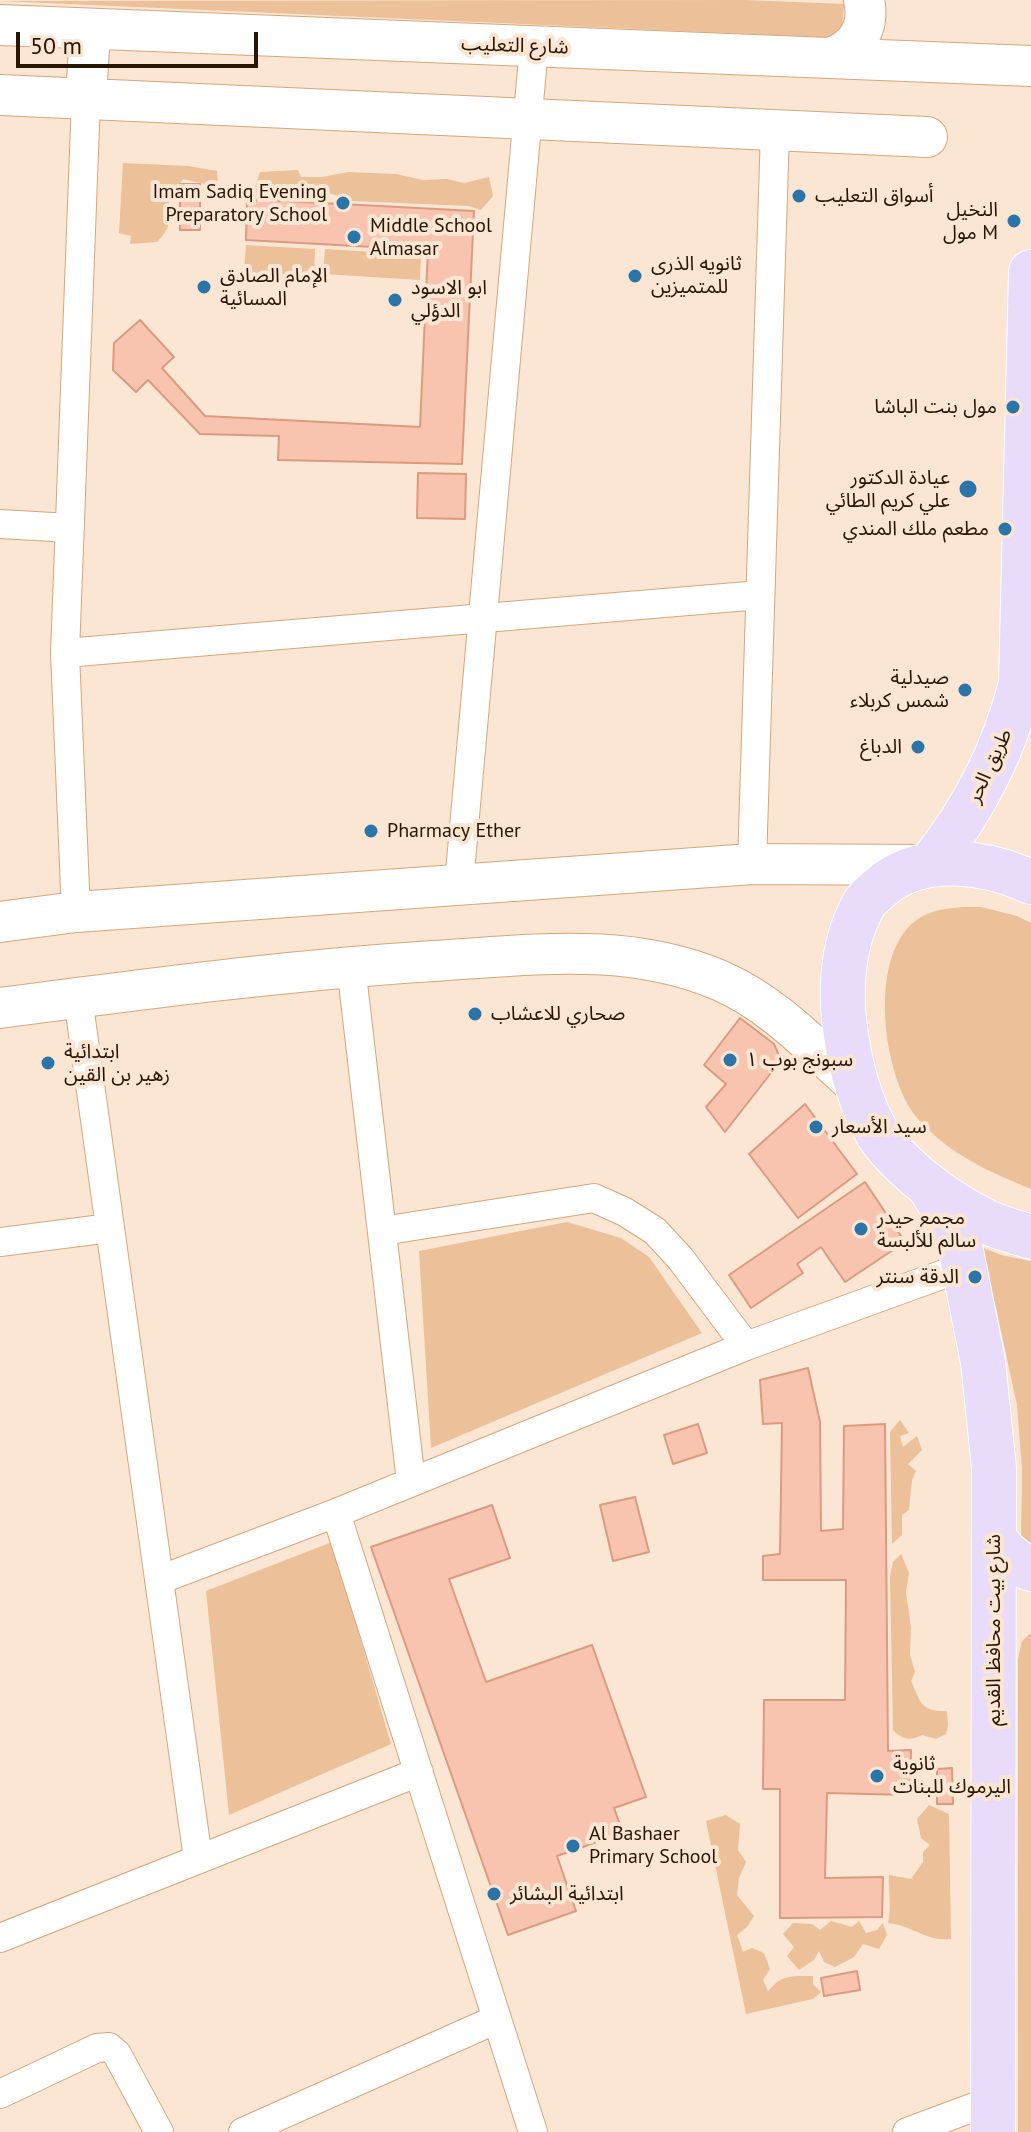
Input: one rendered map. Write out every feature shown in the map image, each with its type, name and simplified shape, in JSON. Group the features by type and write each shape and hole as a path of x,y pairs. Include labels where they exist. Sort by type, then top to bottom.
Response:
{"main road":[{"name":"طريق الحر","path":"930,865 958,829 986,781 1026,694 1031,272"},
{"path":"1031,882 971,864 930,865 896,874 865,901 853,931 845,960 842,1021 855,1084 883,1142 929,1186 986,1221 1031,1237"},
{"name":"شارع بيت محافظ القديم","path":"929,1186 951,1222 960,1246 983,1362 994,1468 993,2116"},
{"path":"994,1538 1005,1553 1031,1569"},
{"path":"996,1650 1005,1635 1031,1618"}],"street":[{"path":"830,58 845,52 857,41 866,19 864,0"},
{"name":"شارع التعليب","path":"0,25 1031,66"},
{"path":"76,912 65,653 90,29"},
{"path":"459,883 534,47"},
{"path":"0,95 927,137"},
{"path":"752,864 775,130"},
{"path":"0,524 70,528"},
{"path":"65,653 760,595"},
{"path":"0,922 76,912 752,864 930,865"},
{"path":"0,1008 351,966 582,951 671,964 722,981 783,1021 855,1084"},
{"path":"351,966 411,1482"},
{"path":"78,998 198,1859"},
{"path":"382,1231 594,1198 625,1212 655,1231 680,1258 746,1346"},
{"path":"0,1242 110,1228"},
{"path":"159,1580 336,1513 746,1346 963,1267"},
{"path":"336,1513 533,2132"},
{"path":"0,1938 419,1772"},
{"path":"243,2132 497,2019"},
{"path":"0,2094 97,2048 109,2047 117,2054 159,2132"},
{"path":"907,2132 993,2116"}],"shaded area":[{"path":"745,0 844,4 841,38 0,1"},
{"path":"123,163 188,166 217,171 218,183 209,185 183,179 169,201 169,223 157,242 130,244 131,236 119,233"},
{"path":"298,170 301,177 348,172 396,174 423,180 447,179 464,183 489,177 493,196 481,210 469,206 353,201 329,193 271,197 249,193 255,187 260,172"},
{"path":"246,245 315,249 314,276 244,272"},
{"path":"325,249 421,255 420,280 323,274"},
{"path":"981,907 1017,916 1031,923 1031,1189 970,1161 930,1132 905,1099 888,1043 885,1011 887,980 894,952 907,929 933,912"},
{"path":"567,1222 621,1238 649,1257 702,1333 431,1448 419,1251"},
{"path":"976,1245 1001,1255 1031,1261 1031,1560 1021,1545 1022,1469 1017,1405 995,1303"},
{"path":"900,1420 909,1433 900,1436 903,1447 917,1436 922,1450 908,1464 916,1471 909,1510 902,1515 902,1535 892,1544 890,1432"},
{"path":"332,1542 391,1744 229,1815 206,1591"},
{"path":"901,1554 909,1573 906,1592 911,1627 910,1655 915,1672 911,1681 923,1705 932,1710 947,1711 946,1734 936,1739 922,1735 907,1738 893,1730 890,1576 893,1562"},
{"path":"1031,1633 1031,2132 1018,2132 1018,1659 1022,1641"},
{"path":"929,1805 949,1814 951,1939 934,1938 888,1923 889,1875 911,1879 923,1862 923,1852 930,1845 921,1838 917,1819"},
{"path":"726,1815 740,1824 738,1850 746,1862 739,1878 737,1895 754,1916 737,1935 743,1952 752,1948 764,1953 770,1969 763,1980 768,1991 783,1979 813,1976 813,1984 821,1992 813,1999 746,2014 706,1821"},
{"path":"831,1921 852,1927 859,1921 866,1933 877,1930 883,1923 887,1935 879,1949 863,1944 854,1957 835,1967 824,1962 819,1951 814,1960 799,1970 787,1956 794,1947 783,1934 793,1923 812,1924 820,1930"}],"building":[{"path":"180,184 200,184 200,230 180,230"},
{"path":"247,199 474,211 462,464 278,460 279,436 200,434 148,380 136,392 113,370 114,343 140,320 174,357 162,368 205,416 420,427 428,250 246,240"},
{"path":"418,473 466,474 465,519 417,518"},
{"path":"740,1018 774,1044 781,1060 725,1132 706,1107 726,1084 704,1065"},
{"path":"805,1104 857,1174 798,1218 749,1154"},
{"path":"865,1182 905,1242 845,1282 821,1247 797,1264 803,1273 751,1308 729,1275"},
{"path":"808,1368 820,1422 821,1531 843,1529 844,1426 885,1424 888,1751 911,1750 910,1795 827,1793 825,1878 883,1877 882,1917 780,1918 780,1789 763,1789 764,1700 845,1700 846,1580 763,1580 763,1556 780,1554 782,1423 763,1424 760,1380"},
{"path":"698,1424 707,1453 673,1464 664,1435"},
{"path":"635,1497 649,1552 613,1561 600,1505"},
{"path":"492,1505 510,1558 449,1579 486,1682 592,1645 646,1797 614,1808 623,1833 557,1856 576,1911 508,1935 371,1547"},
{"path":"952,1768 953,1804 937,1804 937,1769"},
{"path":"857,1971 860,1990 824,1996 821,1978"}],"place":[{"name":"أسواق التعليب","path":"799,196"},
{"name":"Imam Sadiq Evening Preparatory School","path":"343,203"},
{"name":"النخيل مول M","path":"1014,221"},
{"name":"Middle School Almasar","path":"354,237"},
{"name":"ثانويه الذرى للمتميزين","path":"635,276"},
{"name":"الإمام الصادق المسائية","path":"204,287"},
{"name":"ابو الاسود الدؤلي","path":"395,300"},
{"name":"مول بنت الباشا","path":"1013,407"},
{"name":"عيادة الدكتور علي كريم الطائي","path":"968,489"},
{"name":"مطعم ملك المندي","path":"1005,529"},
{"name":"صيدلية شمس كربلاء","path":"965,690"},
{"name":"الدباغ","path":"918,747"},
{"name":"Pharmacy Ether","path":"371,831"},
{"name":"صحاري للاعشاب","path":"475,1014"},
{"name":"سبونج بوب ١","path":"730,1060"},
{"name":"ابتدائية زهير بن القين","path":"48,1063"},
{"name":"سيد الأسعار","path":"816,1127"},
{"name":"مجمع حيدر سالم للألبسة","path":"861,1229"},
{"name":"الدقة سنتر","path":"975,1277"},
{"name":"ثانوية اليرموك للبنات","path":"877,1776"},
{"name":"Al Bashaer Primary School","path":"573,1846"},
{"name":"ابتدائية البشائر","path":"494,1894"}]}
